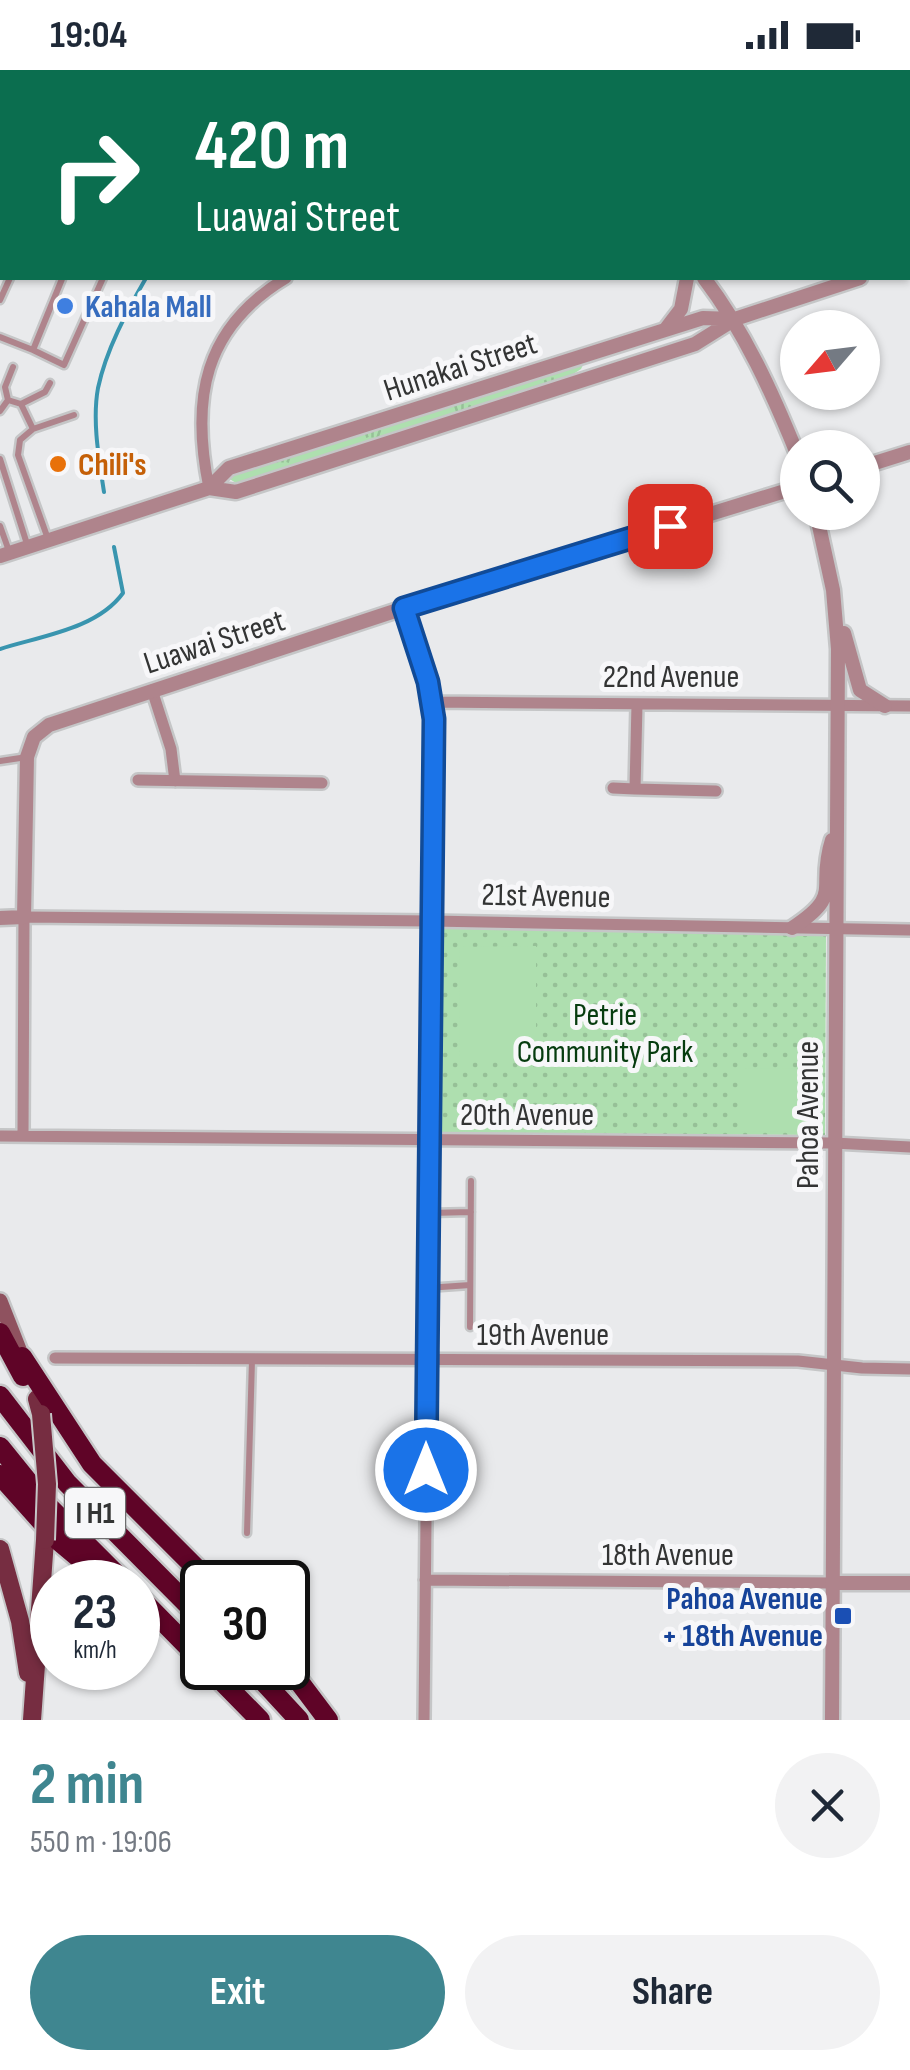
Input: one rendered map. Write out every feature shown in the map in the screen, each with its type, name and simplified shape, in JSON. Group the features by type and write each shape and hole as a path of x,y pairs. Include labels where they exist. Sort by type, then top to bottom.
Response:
{"highway":[{"path":"0,1332 39,1406"},
{"path":"22,1357 92,1464 188,1560"},
{"name":"I H1","path":"0,1396 67,1483 180,1597"},
{"name":"I H1","path":"0,1448 46,1504 102,1560"},
{"path":"0,1475 59,1541 82,1560"},
{"path":"160,1619 180,1638"},
{"path":"231,1690 260,1720"},
{"path":"271,1690 299,1720"},
{"path":"306,1690 328,1720"}],"main road":[{"path":"0,1300 39,1406 47,1484 32,1712"},
{"path":"0,1549 20,1621 32,1712"}],"street":[{"path":"209,488 200,428 203,390 221,344 243,312 283,280"},
{"path":"665,330 681,309 687,280"},
{"path":"706,280 735,319 787,430"},
{"name":"Hunakai Street","path":"5,554 209,488 236,492 432,430 695,344 735,319 854,280"},
{"name":"Hunakai Street","path":"209,488 229,468 703,318 735,319"},
{"path":"880,461 910,452"},
{"name":"Luawai Street","path":"27,758 34,737 50,724 404,608 780,493"},
{"name":"Pahoa Avenue","path":"820,530 833,590 838,649 832,1720"},
{"path":"833,590 860,690 885,706"},
{"path":"404,608 432,702 424,1720"},
{"path":"152,690 172,749 175,781"},
{"name":"22nd Avenue","path":"432,702 910,706"},
{"path":"635,789 637,704"},
{"path":"23,1136 27,758"},
{"path":"138,780 322,783"},
{"path":"612,788 716,791"},
{"path":"792,928 814,914 825,900 826,857 836,825"},
{"name":"21st Avenue","path":"0,918 432,920 910,930"},
{"name":"20th Avenue","path":"0,1136 834,1143 910,1147"},
{"name":"19th Avenue","path":"55,1358 798,1361 910,1369"},
{"name":"18th Avenue","path":"426,1580 910,1583"}],"lane":[{"path":"33,350 60,280"},
{"path":"0,337 64,365 102,280"},
{"path":"8,400 5,387 14,367"},
{"path":"8,400 21,404 46,392 50,383"},
{"path":"0,410 8,400"},
{"path":"21,404 33,430"},
{"path":"48,539 18,455 20,440 33,430 74,415"},
{"path":"0,459 28,546"},
{"path":"0,526 5,554"},
{"path":"0,761 27,758"},
{"path":"470,1327 471,1181"},
{"path":"428,1213 471,1212"},
{"path":"427,1288 470,1285"},
{"path":"246,1533 252,1360"}],"green space":[{"path":"585,361 569,377 236,483 228,478 233,474"},
{"name":"Petrie Community Park","path":"439,927 826,936 825,1135 436,1134"},
{"path":"536,946 536,1058 460,1058 459,947"},
{"path":"739,1068 819,1069 820,1132 739,1131"}],"waterway":[{"path":"104,492 96,427 98,388 112,345 145,280"},
{"path":"0,649 67,630 112,605 123,593 114,547"}],"place":[{"name":"Kahala Mall","path":"65,306"},
{"name":"Chili's","path":"58,464"},
{"name":"Pahoa Avenue + 18th Avenue","path":"843,1616"}],"route":[{"path":"426,1470 434,719 428,682 404,608 670,526"}]}
